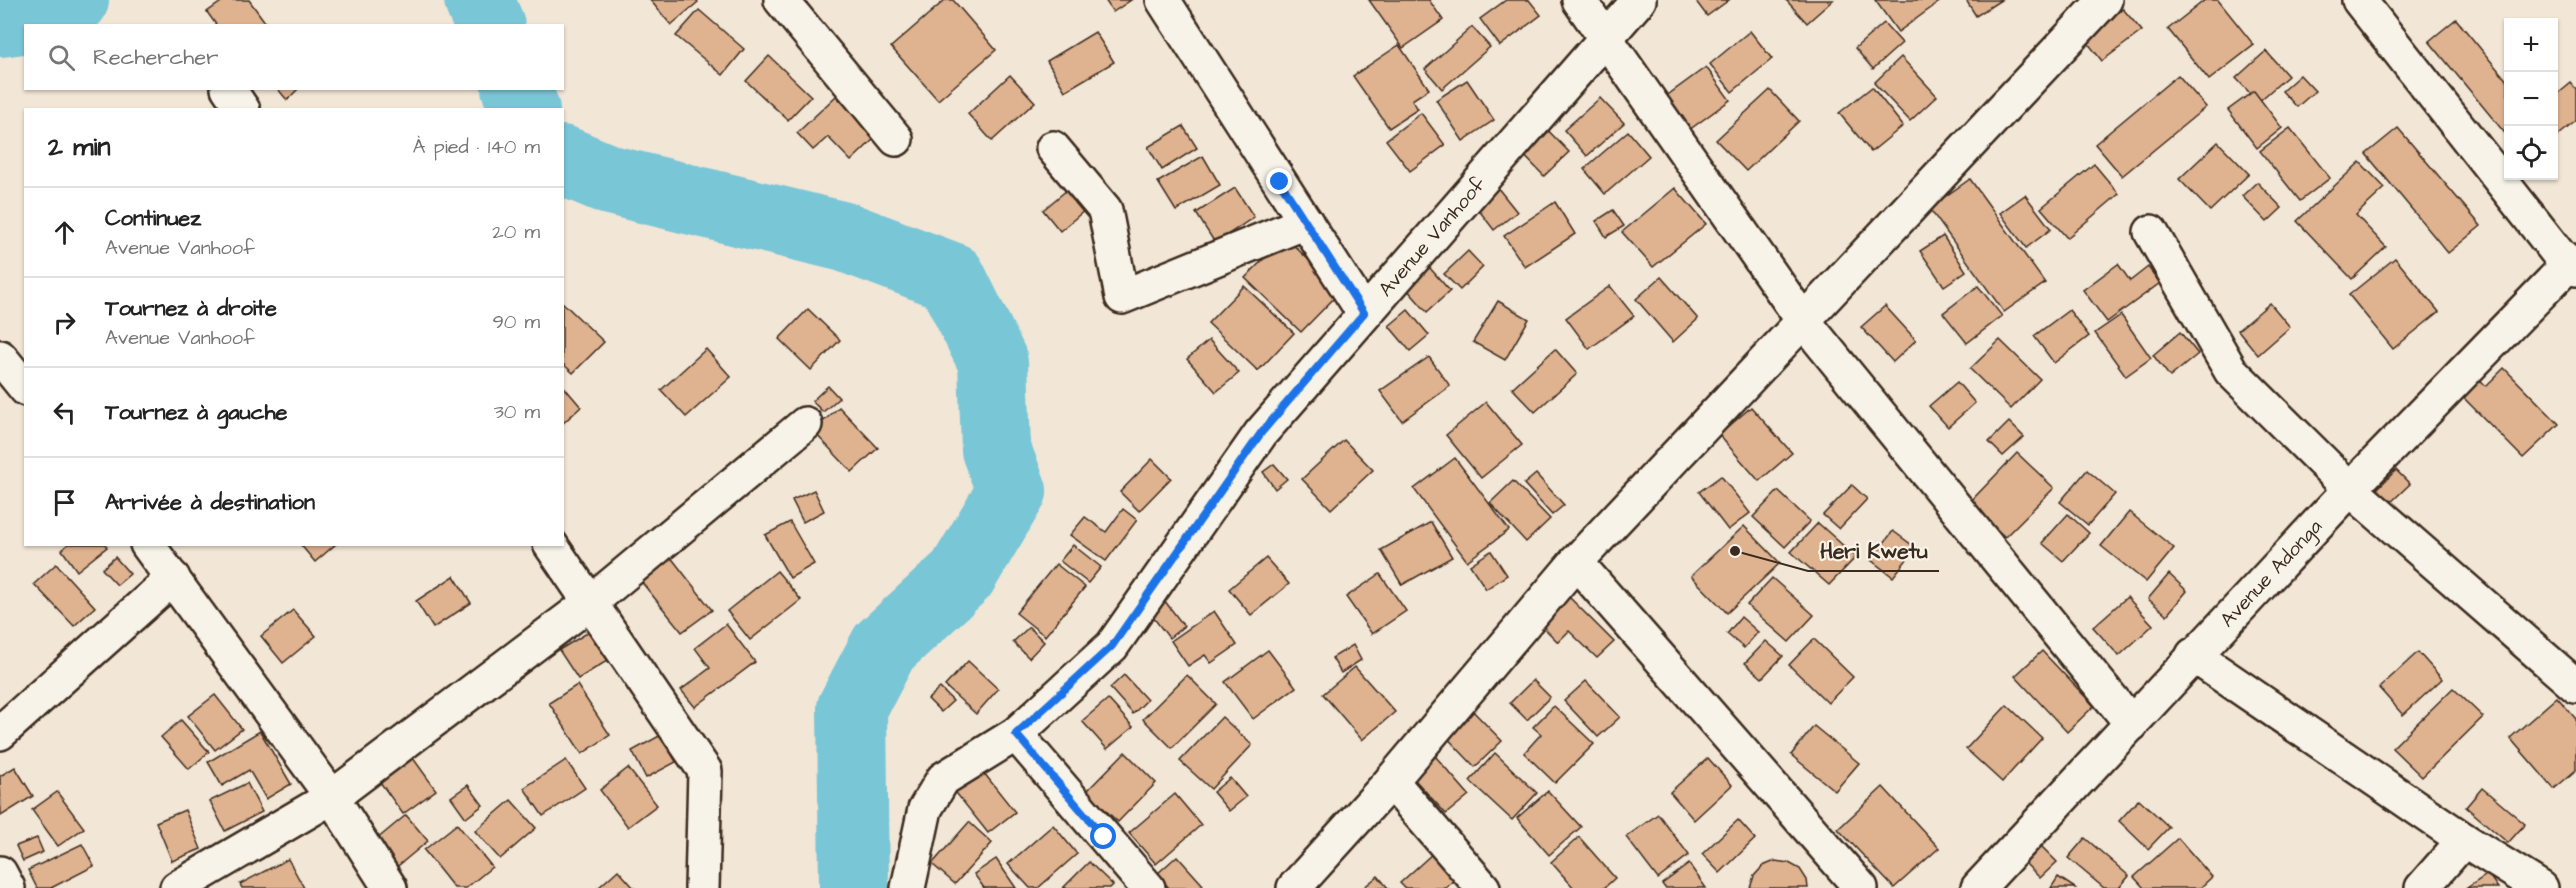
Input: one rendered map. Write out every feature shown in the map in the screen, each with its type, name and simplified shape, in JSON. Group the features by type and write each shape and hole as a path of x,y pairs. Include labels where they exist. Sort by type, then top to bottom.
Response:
{"street":[{"path":"781,0 896,139"},
{"path":"1163,0 1364,313"},
{"path":"1579,0 1802,320 2132,724"},
{"name":"Avenue Vanhoof","path":"908,888 925,808 944,779 1016,734 1112,646 1261,433 1604,37 1639,0"},
{"path":"1294,888 1391,781 1576,562 2105,0"},
{"path":"2359,0 2570,257"},
{"path":"229,90 242,108"},
{"path":"1053,148 1105,210 1122,297 1306,222"},
{"path":"2151,232 2231,371 2350,489 2576,686"},
{"name":"Avenue Adonga","path":"1978,888 2132,724 2193,655 2570,257"},
{"path":"0,357 24,387"},
{"path":"177,888 332,797 591,602 805,423"},
{"path":"149,546 332,797 390,888"},
{"path":"551,546 705,771 702,888"},
{"path":"1576,562 1861,888"},
{"path":"0,733 173,578"},
{"path":"2193,655 2464,840 2541,888"},
{"path":"1016,734 1148,888"},
{"path":"1391,781 1483,888"},
{"path":"2422,888 2464,840"},
{"path":"0,873 8,888"}],"building":[{"path":"224,0 249,0 267,24 216,24 207,12"},
{"path":"650,0 696,0 698,2 671,25"},
{"path":"945,0 953,0 996,50 938,100 891,47"},
{"path":"1105,0 1131,0 1113,12"},
{"path":"1369,0 1429,0 1443,20 1403,48"},
{"path":"1506,0 1529,0 1541,15 1500,46 1480,19"},
{"path":"1695,0 1729,0 1707,16"},
{"path":"1786,0 1833,0 1807,23"},
{"path":"1875,0 1942,0 1898,32"},
{"path":"1966,0 2001,0 1976,16"},
{"path":"2205,0 2218,0 2254,45 2209,80 2168,29"},
{"path":"2123,9 2142,31 2102,61 2084,38"},
{"path":"699,10 744,49 723,75 676,36"},
{"path":"2456,19 2504,77 2504,132 2429,41"},
{"path":"1884,23 1902,43 1873,69 1855,48"},
{"path":"1472,27 1490,47 1442,89 1425,69"},
{"path":"1750,31 1772,59 1732,92 1710,64"},
{"path":"1095,32 1114,62 1065,91 1047,61"},
{"path":"1399,45 1429,89 1412,100 1418,109 1389,128 1353,76"},
{"path":"2266,51 2288,76 2258,102 2236,78"},
{"path":"769,56 811,96 788,120 746,81"},
{"path":"1901,57 1937,96 1910,121 1874,83"},
{"path":"1706,67 1730,100 1689,130 1665,97"},
{"path":"1010,75 1035,102 992,141 968,114"},
{"path":"2178,75 2206,107 2122,176 2095,144"},
{"path":"2300,75 2315,91 2297,107 2282,91"},
{"path":"1467,80 1494,120 1463,141 1436,100"},
{"path":"2571,83 2576,89 2576,121 2558,136 2558,126 2558,94"},
{"path":"1872,87 1903,126 1871,152 1839,113"},
{"path":"279,90 297,90 287,100"},
{"path":"1770,90 1799,121 1746,171 1716,140"},
{"path":"2254,91 2282,128 2257,148 2228,110"},
{"path":"836,96 876,137 851,161 828,137 813,150 797,133"},
{"path":"1600,98 1624,123 1587,156 1564,130"},
{"path":"1421,113 1445,145 1410,171 1386,140"},
{"path":"1537,119 1569,152 1544,176 1512,143"},
{"path":"1183,126 1197,148 1162,170 1148,147"},
{"path":"2290,128 2330,178 2300,201 2260,151"},
{"path":"2398,128 2481,226 2448,253 2366,154"},
{"path":"1628,131 1649,156 1605,194 1584,169"},
{"path":"2218,142 2249,174 2210,211 2179,179"},
{"path":"1203,156 1220,185 1176,211 1158,182"},
{"path":"2360,162 2385,188 2356,215 2386,247 2352,279 2297,221"},
{"path":"2094,164 2119,194 2067,238 2041,208"},
{"path":"1080,179 1097,200 1060,231 1043,210"},
{"path":"1970,179 2045,283 2004,312 1929,208"},
{"path":"2257,182 2282,208 2267,222 2242,196"},
{"path":"1497,187 1517,212 1494,230 1474,204"},
{"path":"1235,188 1254,217 1215,243 1196,213"},
{"path":"1675,188 1706,224 1653,267 1622,232"},
{"path":"2025,195 2051,229 2026,248 2000,213"},
{"path":"1555,202 1575,234 1525,267 1504,236"},
{"path":"1613,210 1624,226 1606,237 1596,221"},
{"path":"1943,236 1966,271 1944,286 1920,251"},
{"path":"1285,237 1341,291 1301,332 1245,278"},
{"path":"1468,251 1483,267 1460,290 1444,274"},
{"path":"2395,258 2439,312 2393,349 2349,295"},
{"path":"1422,259 1450,291 1427,312 1399,280"},
{"path":"2118,264 2130,281 2148,267 2160,283 2107,322 2083,290"},
{"path":"1661,277 1698,319 1673,342 1636,299"},
{"path":"1244,286 1294,333 1258,371 1208,323"},
{"path":"1610,286 1634,316 1589,349 1566,318"},
{"path":"1978,286 2002,316 1967,343 1943,313"},
{"path":"1498,301 1529,319 1505,360 1473,342"},
{"path":"2270,303 2290,327 2258,355 2238,330"},
{"path":"564,304 604,342 573,373 564,365"},
{"path":"1885,306 1916,340 1893,362 1861,327"},
{"path":"808,309 840,340 811,370 779,339"},
{"path":"1408,310 1429,335 1410,351 1389,326"},
{"path":"2069,310 2089,336 2054,363 2034,336"},
{"path":"2121,315 2151,358 2126,376 2095,333"},
{"path":"2180,332 2198,354 2170,377 2153,355"},
{"path":"1209,340 1239,373 1216,392 1187,359"},
{"path":"2000,340 2040,379 2011,409 1970,369"},
{"path":"706,349 731,377 686,417 661,390"},
{"path":"1555,349 1577,374 1535,412 1512,388"},
{"path":"1429,357 1450,386 1402,421 1380,391"},
{"path":"2504,368 2559,424 2523,458 2453,387 2471,370 2486,386"},
{"path":"1957,382 1975,403 1948,427 1929,406"},
{"path":"828,386 839,398 823,412 812,401"},
{"path":"564,387 581,407 564,422"},
{"path":"1486,402 1522,445 1481,478 1446,435"},
{"path":"839,407 878,448 852,472 813,431"},
{"path":"1751,407 1792,453 1759,481 1719,435"},
{"path":"2009,422 2024,437 2003,456 1989,442"},
{"path":"1344,440 1373,470 1331,509 1302,479"},
{"path":"2017,453 2054,488 2005,537 1969,503"},
{"path":"1455,458 1509,530 1467,561 1414,489"},
{"path":"1152,459 1171,478 1139,511 1120,492"},
{"path":"1274,464 1287,479 1275,489 1263,472"},
{"path":"2087,470 2115,494 2088,525 2060,502"},
{"path":"2396,470 2410,484 2388,505 2375,491"},
{"path":"1536,474 1564,505 1552,515 1524,484"},
{"path":"1721,476 1750,513 1728,530 1699,492"},
{"path":"1513,481 1550,519 1526,542 1490,503"},
{"path":"1852,485 1867,499 1839,529 1823,515"},
{"path":"814,490 824,511 803,522 792,500"},
{"path":"1778,491 1810,521 1785,547 1753,517"},
{"path":"1123,509 1137,520 1106,561 1070,535 1085,517 1106,532"},
{"path":"2129,512 2174,548 2146,582 2101,546"},
{"path":"2068,514 2089,533 2063,561 2042,543"},
{"path":"790,522 814,564 790,578 765,535"},
{"path":"1431,522 1452,557 1402,585 1381,550"},
{"path":"1818,523 1856,557 1829,585 1791,552"},
{"path":"1744,526 1780,563 1727,613 1691,576"},
{"path":"1893,531 1916,548 1893,577 1871,560"},
{"path":"1073,545 1101,567 1088,583 1060,561"},
{"path":"66,546 107,547 77,571 62,550"},
{"path":"302,546 334,546 315,562"},
{"path":"1491,551 1507,575 1486,589 1470,565"},
{"path":"670,556 712,610 682,632 640,580"},
{"path":"115,557 130,574 117,585 102,569"},
{"path":"1266,558 1289,584 1251,615 1229,589"},
{"path":"56,564 95,607 74,626 34,584"},
{"path":"1056,564 1085,587 1045,636 1016,613"},
{"path":"777,571 801,600 750,640 727,611"},
{"path":"1380,574 1406,611 1372,634 1346,597"},
{"path":"2169,574 2187,591 2167,615 2148,599"},
{"path":"454,576 471,603 433,628 416,601"},
{"path":"1772,578 1814,615 1789,642 1747,605"},
{"path":"1562,590 1614,642 1597,658 1569,631 1558,642 1533,617"},
{"path":"1161,596 1184,626 1169,638 1146,608"},
{"path":"2127,597 2153,625 2119,656 2093,627"},
{"path":"293,610 316,636 283,663 261,636"},
{"path":"1214,611 1237,645 1211,663 1205,655 1188,666 1171,641"},
{"path":"1741,617 1758,632 1744,648 1727,634"},
{"path":"726,624 755,662 695,707 681,690 710,668 695,648"},
{"path":"1029,627 1044,642 1029,658 1013,642"},
{"path":"592,630 610,659 578,679 559,650"},
{"path":"1814,639 1853,677 1828,703 1789,665"},
{"path":"1766,641 1783,656 1762,678 1745,663"},
{"path":"1353,645 1361,660 1341,673 1332,658"},
{"path":"1268,650 1296,687 1253,719 1225,682"},
{"path":"2042,651 2094,706 2067,732 2015,676"},
{"path":"2418,652 2442,679 2403,715 2379,688"},
{"path":"968,661 998,689 976,714 945,686"},
{"path":"1355,667 1395,712 1362,740 1323,694"},
{"path":"1124,675 1147,700 1133,714 1110,688"},
{"path":"1187,675 1216,704 1172,748 1143,719"},
{"path":"1533,680 1550,697 1527,720 1510,703"},
{"path":"1586,681 1620,717 1598,737 1564,701"},
{"path":"577,685 610,735 582,754 549,703"},
{"path":"940,688 953,701 941,712 928,699"},
{"path":"2453,688 2483,717 2422,777 2392,748"},
{"path":"215,695 242,729 215,750 188,716"},
{"path":"2557,697 2576,719 2576,770 2554,789 2510,738"},
{"path":"1108,699 1133,727 1107,749 1082,721"},
{"path":"1466,704 1502,741 1475,767 1439,729"},
{"path":"2007,705 2042,738 2002,782 1966,749"},
{"path":"1554,706 1594,744 1555,783 1524,753 1541,734 1533,727"},
{"path":"1222,717 1252,745 1211,789 1180,761"},
{"path":"181,720 209,752 189,769 161,737"},
{"path":"1814,726 1859,763 1835,791 1791,755"},
{"path":"260,731 291,784 266,799 249,770 222,786 208,762"},
{"path":"661,735 676,762 646,778 632,751"},
{"path":"405,747 436,790 403,814 372,771"},
{"path":"1429,749 1469,795 1446,814 1406,770"},
{"path":"1125,752 1156,783 1118,822 1086,792"},
{"path":"1495,753 1537,793 1512,820 1470,781"},
{"path":"1708,758 1732,785 1694,820 1670,792"},
{"path":"566,760 585,788 543,816 524,788"},
{"path":"976,763 1015,812 988,833 949,784"},
{"path":"15,767 33,796 1,816 0,776"},
{"path":"628,768 657,805 628,827 600,790"},
{"path":"1230,778 1246,797 1229,811 1213,792"},
{"path":"247,783 262,812 225,831 210,801"},
{"path":"468,785 483,805 466,818 451,797"},
{"path":"1883,787 1939,848 1894,888 1838,829"},
{"path":"2482,788 2525,824 2508,843 2466,807"},
{"path":"1548,791 1581,827 1549,855 1517,818"},
{"path":"57,792 84,828 58,846 32,810"},
{"path":"1175,794 1201,825 1156,864 1129,833"},
{"path":"2139,799 2169,827 2148,849 2119,821"},
{"path":"511,800 536,828 500,859 475,831"},
{"path":"185,810 201,849 172,861 156,822"},
{"path":"1658,814 1689,855 1658,879 1626,837"},
{"path":"406,815 428,841 393,870 371,844"},
{"path":"1738,820 1755,839 1720,873 1702,854"},
{"path":"969,822 992,843 955,884 932,864"},
{"path":"457,824 492,867 466,888 454,888 424,850"},
{"path":"1053,825 1077,854 1038,888 1030,888 1008,864"},
{"path":"1579,837 1615,878 1604,888 1574,888 1551,862"},
{"path":"37,838 43,852 23,861 16,846"},
{"path":"2085,838 2129,876 2119,888 2104,888 2068,858"},
{"path":"2178,838 2212,877 2200,888 2144,888 2134,877"},
{"path":"1444,843 1467,868 1446,888 1405,888 1400,883"},
{"path":"2038,843 2057,862 2040,878 2021,859"},
{"path":"82,844 94,866 51,888 37,888 28,870"},
{"path":"1177,856 1203,885 1200,888 1169,888 1157,874"},
{"path":"288,859 304,888 242,888 240,884"},
{"path":"996,859 1016,888 984,888 974,874"},
{"path":"1775,861 1789,863 1800,869 1807,880 1808,888 1750,888 1754,876 1763,866"},
{"path":"1089,862 1113,885 1110,888 1063,888"},
{"path":"1689,864 1706,888 1665,888 1662,884"},
{"path":"618,870 634,888 598,888"},
{"path":"2488,874 2498,888 2467,888"},
{"path":"1378,876 1388,888 1363,888"},
{"path":"2058,877 2075,888 2051,888"}],"waterway":[{"path":"0,22 57,14 74,0"},
{"path":"479,0 489,24"},
{"path":"517,90 524,108"},
{"path":"564,161 610,180 845,237 951,277 993,362 996,450 1012,491 962,575 884,647 852,708 854,888"}],"place":[{"name":"Heri Kwetu","path":"1735,551"}],"route":[{"path":"1104,837 1016,734 1112,646 1261,433 1364,313 1280,182"}]}
